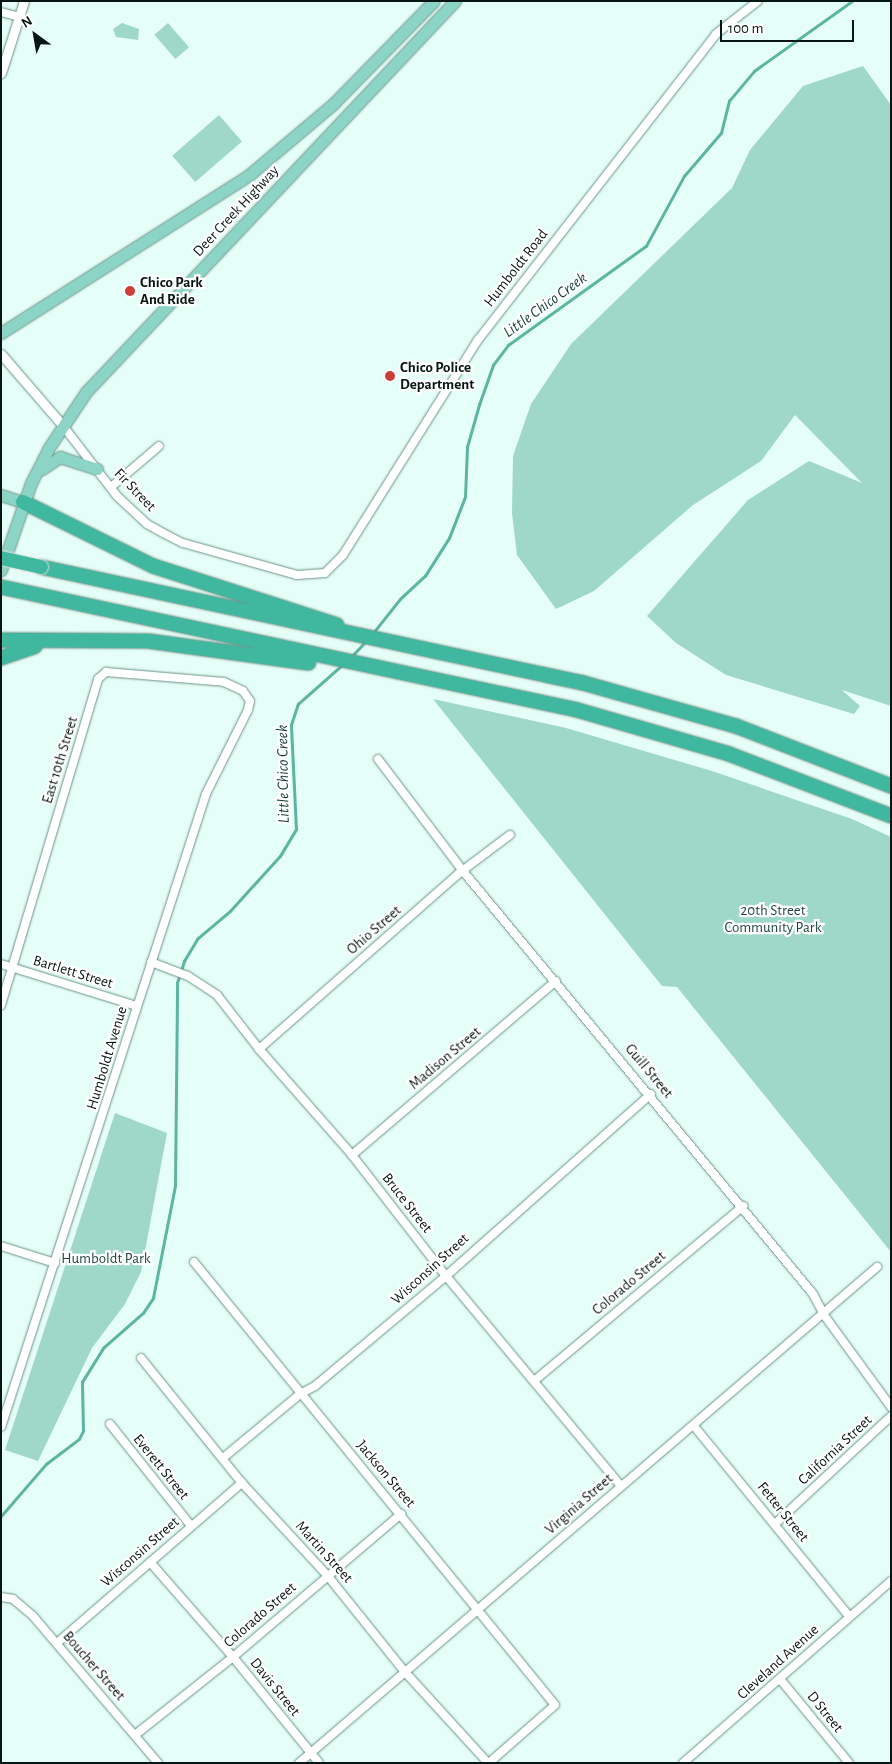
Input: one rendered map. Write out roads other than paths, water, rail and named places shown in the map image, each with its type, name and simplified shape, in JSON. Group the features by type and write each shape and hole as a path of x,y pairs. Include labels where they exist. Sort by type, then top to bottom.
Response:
{"highway":[{"path":"23,502 153,566 334,622 347,633"},
{"path":"1,558 583,683 736,726 891,786"},
{"path":"1,587 321,661"},
{"path":"1,640 148,642 365,667 615,721 729,754 891,816"},
{"path":"1,658 34,646 93,640"}],"main road":[{"name":"Deer Creek Highway","path":"1,333 249,175 333,104 434,1"},
{"name":"Deer Creek Highway","path":"1,570 23,502 35,476 86,392 455,1"},
{"path":"35,476 50,460 60,456 97,470"},
{"path":"1,495 23,502"}],"street":[{"path":"1,74 24,1"},
{"name":"Humboldt Road","path":"325,573 342,555 478,340 716,34 758,1"},
{"path":"1,12 20,17"},
{"name":"Fir Street","path":"1,354 64,427 110,487 147,524 183,543 297,575 325,573"},
{"path":"110,487 159,446"},
{"name":"East 10th Street","path":"1,1004 98,679 106,672 224,682 243,691 250,701"},
{"name":"Humboldt Avenue","path":"1,1427 56,1263 206,794 232,745 250,701"},
{"name":"Guill Street","path":"378,759 463,871 651,1094 813,1294 824,1315 891,1407"},
{"name":"Ohio Street","path":"259,1049 463,871 510,835"},
{"name":"Bruce Street","path":"151,962 188,976 217,995 259,1049 352,1155 446,1276 620,1486"},
{"name":"Bartlett Street","path":"1,964 137,1006"},
{"name":"Madison Street","path":"352,1155 556,981"},
{"name":"Wisconsin Street","path":"224,1458 300,1394 315,1386 446,1276 651,1094"},
{"name":"Colorado Street","path":"534,1380 743,1206"},
{"path":"1,1246 56,1263"},
{"name":"Jackson Street","path":"194,1262 555,1705 489,1763"},
{"name":"Virginia Street","path":"299,1763 620,1486 694,1426 824,1315 877,1267"},
{"name":"Martin Street","path":"141,1358 224,1458 242,1483 327,1575 405,1672 489,1763"},
{"name":"California Street","path":"776,1523 891,1416"},
{"name":"Everett Street","path":"110,1424 191,1526"},
{"name":"Fetter Street","path":"694,1426 776,1523 849,1616"},
{"name":"Wisconsin Street","path":"57,1643 242,1483"},
{"name":"Colorado Street","path":"135,1735 233,1657 327,1575 401,1514"},
{"name":"Davis Street","path":"150,1562 233,1657 319,1763"},
{"name":"Cleveland Avenue","path":"683,1763 891,1581"},
{"name":"Boucher Street","path":"4,1598 33,1616 158,1763"},
{"name":"D Street","path":"780,1679 849,1763"}],"waterway":[{"name":"Little Chico Creek","path":"373,633 400,599 425,576 449,538 465,497 467,447 479,405 493,365 508,345 646,246 684,176 721,133 729,101 754,71 852,1"},
{"name":"Little Chico Creek","path":"351,657 366,641"},
{"name":"Little Chico Creek","path":"1,1516 46,1464 79,1439 83,1431 82,1382 103,1348 143,1313 153,1298 175,1186 177,983 184,961 197,939 230,911 280,856 296,829 291,725 298,704 343,664"}],"place":[{"name":"Chico Park And Ride","path":"130,291"},
{"name":"Chico Police Department","path":"390,376"}],"park label":[{"name":"20th Street Community Park","path":"773,918"},
{"name":"Humboldt Park","path":"106,1259"}]}
